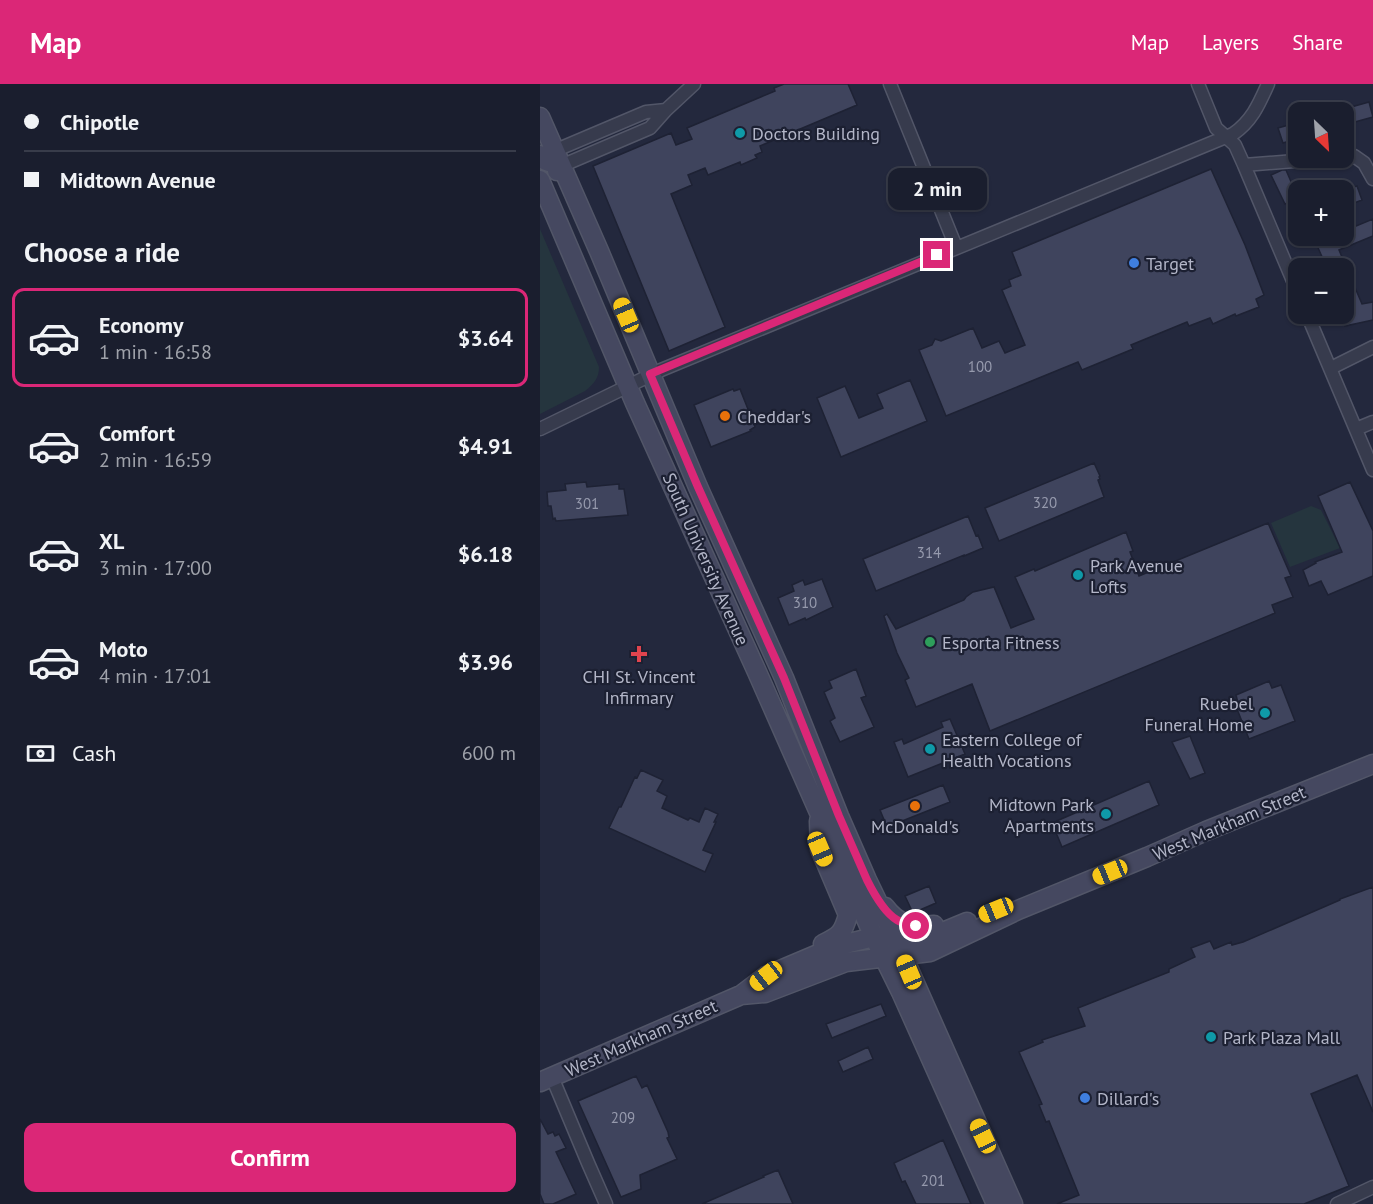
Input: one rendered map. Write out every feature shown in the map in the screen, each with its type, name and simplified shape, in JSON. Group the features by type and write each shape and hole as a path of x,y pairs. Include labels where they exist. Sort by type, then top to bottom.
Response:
{"main road":[{"name":"South University Avenue","path":"540,117 552,157 599,251 698,487 781,671 839,816 894,936 893,956"},
{"path":"552,157 554,176 552,186 558,222"},
{"name":"South University Avenue","path":"540,180 627,386 874,937 893,956"},
{"name":"West Markham Street","path":"741,995 765,993 846,962 930,952 1018,910 1373,764"},
{"path":"766,976 780,964 835,939 845,925 848,915 820,849 818,811"},
{"path":"871,889 898,921 916,926 968,922"},
{"name":"West Markham Street","path":"546,1079 741,995 766,976 837,946 874,937 906,938 938,934 996,910 1018,910"},
{"path":"893,956 996,1204"},
{"path":"893,956 1013,1204"}],"street":[{"path":"552,157 650,128 694,84"},
{"path":"890,84 956,247"},
{"path":"1198,84 1216,128 1234,145 1244,165 1288,269"},
{"path":"540,429 650,374 1226,137 1239,130 1251,118 1268,84"},
{"path":"1354,156 1364,163 1373,179"},
{"path":"1244,165 1288,162"},
{"path":"1311,324 1373,470"},
{"path":"1330,368 1373,347"},
{"path":"1356,429 1373,422"},
{"path":"546,1079 606,1204"},
{"path":"1343,1203 1373,1187"}],"shaded area":[{"path":"540,229 599,367 595,380 585,391 540,414"},
{"path":"1311,506 1321,510 1340,548 1290,567 1271,523"}],"building":[{"path":"784,84 848,84 857,105 760,146 762,152 755,155 757,158 741,165 740,162 708,175 705,168 688,175 692,185 671,194 725,327 669,351 593,166 671,133 676,145 692,139 687,128 775,91 774,88"},
{"path":"1369,102 1373,117 1354,122 1354,106"},
{"path":"1288,125 1288,141 1283,143 1278,128"},
{"name":"Target","path":"1211,169 1245,245 1264,295 1256,299 1259,307 1213,324 1210,318 1189,326 1187,322 1131,345 1133,349 1082,370 1078,362 946,416 919,350 932,345 935,339 941,341 973,328 982,348 999,341 1005,353 1025,345 1002,290 1011,286 1009,280 1021,275 1012,252"},
{"path":"1286,170 1290,180 1288,180 1288,203 1285,204 1271,175"},
{"path":"1357,186 1362,200 1354,203 1354,187"},
{"path":"1373,219 1373,236 1354,244 1354,227"},
{"path":"1317,246 1349,246 1339,250 1342,258 1323,258"},
{"path":"1354,285 1362,304 1373,302 1373,320 1345,326 1344,324 1354,324"},
{"path":"910,380 927,421 841,457 817,398 845,386 859,418 883,408 877,394"},
{"name":"Cheddar's","path":"733,389 734,391 740,389 755,427 751,431 711,447 694,405"},
{"name":"Park Avenue Lofts","path":"1094,463 1100,476 1098,480 1104,497 999,541 985,508"},
{"path":"586,482 587,487 619,484 619,489 624,489 628,515 556,521 555,518 553,519 551,506 548,506 547,492 566,490 565,484"},
{"path":"1350,482 1373,531 1373,576 1328,595 1321,581 1309,586 1303,570 1315,562 1342,552 1318,496"},
{"path":"968,516 983,548 876,591 863,559"},
{"path":"1268,523 1291,576 1285,578 1293,597 1272,605 1275,613 990,731 972,684 916,707 905,680 909,678 884,616 887,614 896,629 964,600 973,592 994,587 1011,628 1034,619 1015,577 1034,569 1035,571 1126,532 1133,551 1130,552 1139,576"},
{"path":"822,579 833,607 806,620 805,618 789,625 778,598 794,591 792,585 803,580 805,585"},
{"path":"856,669 866,696 861,698 874,727 840,742 830,721 835,718 824,692 832,688 829,681"},
{"name":"Ruebel Funeral Home","path":"1269,681 1272,688 1281,685 1295,721 1249,739 1235,704 1238,703 1236,695"},
{"name":"Eastern College of Health Vocations","path":"950,719 965,754 908,777 894,742 902,739 904,744 943,727 941,722"},
{"path":"1190,736 1205,773 1190,779 1172,742"},
{"path":"641,770 663,780 657,791 667,796 662,808 688,820 690,818 699,822 705,808 718,814 703,850 713,854 705,872 609,828 635,777 637,778"},
{"name":"Midtown Park Apartments","path":"1149,781 1159,805 1062,847 1052,823"},
{"name":"McDonald's","path":"943,785 950,802 887,827 880,810"},
{"path":"929,886 936,903 913,913 905,896"},
{"name":"Park Plaza Mall","path":"1373,887 1373,1112 1357,1075 1311,1094 1349,1186 1304,1204 1057,1204 1079,1195 1049,1121 1046,1122 1039,1105 1042,1104 1019,1052 1043,1042 1042,1040 1085,1026 1078,1008 1169,972 1169,969 1195,957 1191,948 1210,941 1214,949 1231,942 1232,945 1243,942 1340,899"},
{"path":"881,1004 886,1016 832,1038 826,1024"},
{"path":"868,1047 873,1059 843,1072 838,1061"},
{"path":"636,1076 642,1088 647,1085 668,1132 669,1137 667,1138 677,1159 640,1175 641,1189 621,1197 578,1101"},
{"path":"540,1119 548,1134 553,1132 555,1136 559,1134 566,1148 556,1152 576,1194 553,1204 544,1204 540,1194"},
{"path":"943,1140 971,1204 916,1204 905,1181 902,1182 894,1163"},
{"path":"778,1170 793,1204 702,1204 764,1177"}],"place":[{"name":"Doctors Building","path":"740,133"},
{"name":"Target","path":"1134,263"},
{"name":"Cheddar's","path":"725,416"},
{"name":"Park Avenue Lofts","path":"1078,575"},
{"name":"Esporta Fitness","path":"930,642"},
{"name":"CHI St. Vincent Infirmary","path":"639,654"},
{"name":"Ruebel Funeral Home","path":"1265,713"},
{"name":"Eastern College of Health Vocations","path":"930,749"},
{"name":"McDonald's","path":"915,806"},
{"name":"Midtown Park Apartments","path":"1106,814"},
{"name":"Park Plaza Mall","path":"1211,1037"},
{"name":"Dillard's","path":"1085,1098"}],"route":[{"path":"916,926 898,921 871,889 784,678 650,374 937,255"}]}
